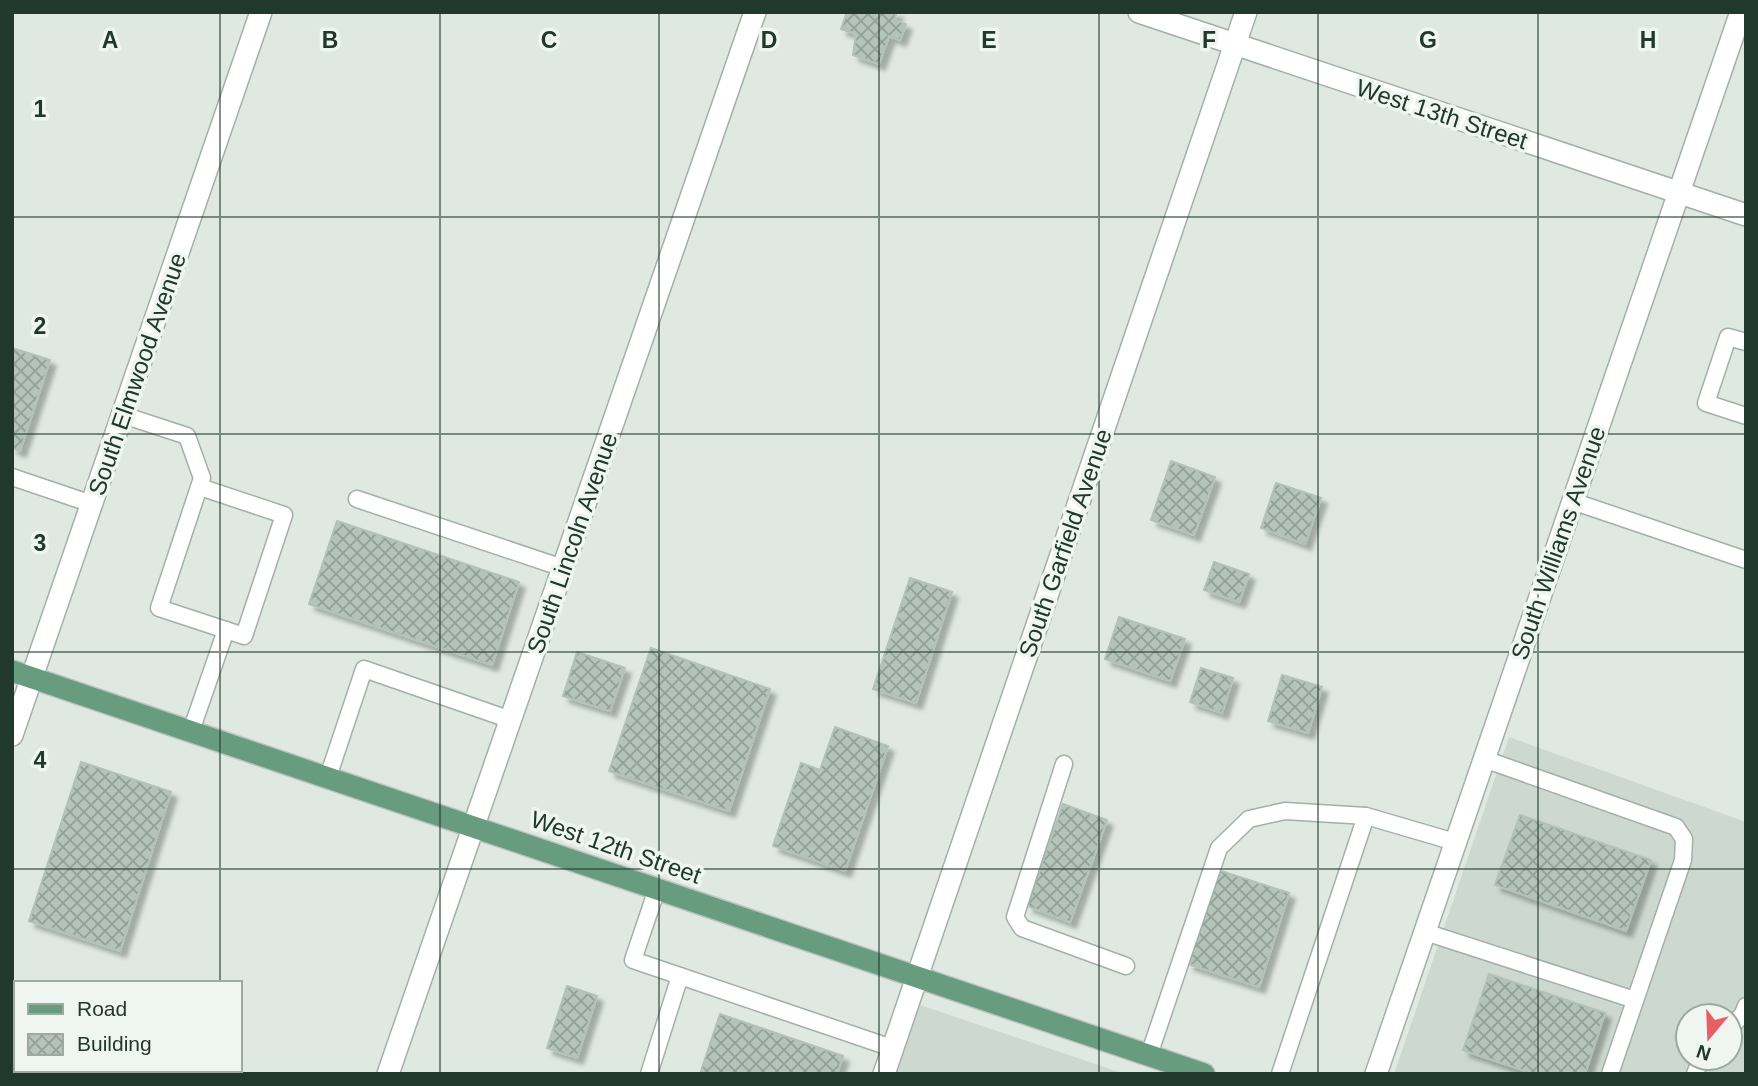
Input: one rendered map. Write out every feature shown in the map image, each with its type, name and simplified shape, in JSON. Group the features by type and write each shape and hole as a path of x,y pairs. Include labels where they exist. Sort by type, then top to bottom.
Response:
{"main road":[{"name":"West 12th Street","path":"22,674 1204,1074"}],"street":[{"name":"South Elmwood Avenue","path":"12,735 22,674 92,504 261,12"},
{"name":"South Lincoln Avenue","path":"388,1074 755,12"},
{"name":"West 13th Street","path":"1139,12 1746,215"},
{"name":"South Garfield Avenue","path":"884,1074 1246,12"},
{"name":"South Williams Avenue","path":"1376,1074 1741,12"}],"lane":[{"path":"1746,342 1728,337 1706,403 1746,416"},
{"path":"123,415 187,436 202,478 159,608 244,636 284,515 200,487"},
{"path":"12,477 92,504"},
{"path":"357,499 563,568"},
{"path":"1573,501 1746,560"},
{"path":"191,731 226,630"},
{"path":"328,777 364,669 511,720"},
{"path":"1483,759 1676,827 1684,839 1683,860 1610,1074"},
{"path":"1064,764 1015,917 1022,928 1126,966"},
{"path":"1149,1055 1219,848 1249,819 1285,811 1366,816 1455,842"},
{"path":"1280,1074 1366,816"},
{"path":"657,889 633,960 892,1048"},
{"path":"1425,932 1635,1000"},
{"path":"649,1074 680,976"}],"shaded area":[{"path":"1509,737 1746,822 1746,1074 1394,1074"},
{"path":"920,1005 1125,1074 896,1074"}],"building":[{"path":"847,12 897,12 894,20 906,24 900,40 889,36 879,64 853,55 856,34 841,29"},
{"path":"12,348 50,360 20,451 12,448"},
{"path":"1171,461 1215,477 1194,535 1151,520"},
{"path":"1276,483 1321,498 1305,544 1261,528"},
{"path":"337,521 519,582 492,665 309,604"},
{"path":"1214,562 1249,574 1239,602 1204,590"},
{"path":"910,578 952,592 916,703 873,689"},
{"path":"1119,617 1185,639 1170,681 1105,659"},
{"path":"651,648 770,689 729,811 609,771"},
{"path":"577,652 625,668 610,711 563,696"},
{"path":"1201,668 1233,678 1222,713 1190,702"},
{"path":"1282,675 1322,687 1308,733 1268,721"},
{"path":"835,727 888,746 845,871 773,846 801,763 820,770"},
{"path":"81,762 171,792 120,951 29,921"},
{"path":"1063,804 1107,820 1070,922 1027,906"},
{"path":"1520,815 1651,860 1626,931 1495,885"},
{"path":"1218,870 1289,893 1259,987 1188,964"},
{"path":"1489,974 1605,1013 1585,1074 1534,1074 1463,1050"},
{"path":"567,986 597,996 577,1058 547,1048"},
{"path":"720,1014 843,1056 837,1074 700,1074"}]}
